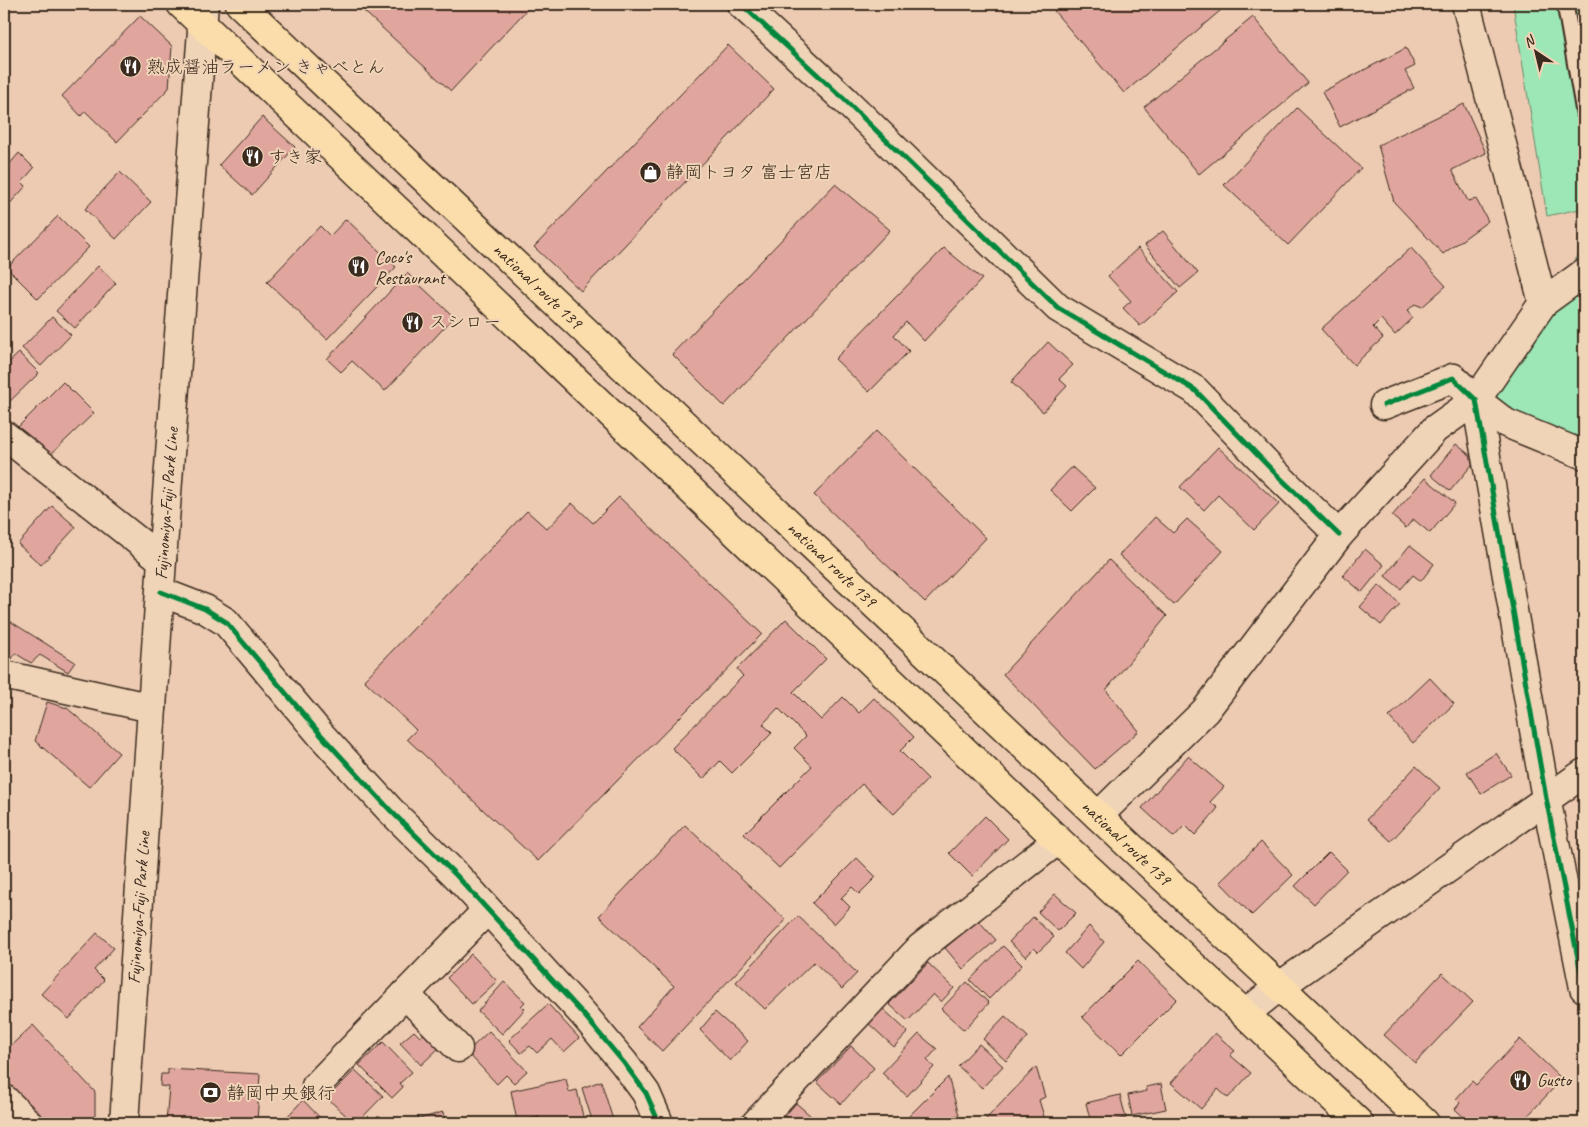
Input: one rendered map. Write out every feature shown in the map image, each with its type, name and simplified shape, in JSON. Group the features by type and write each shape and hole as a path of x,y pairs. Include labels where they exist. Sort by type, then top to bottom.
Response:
{"highway":[{"path":"181,4 204,14 1058,840 1359,1123"},
{"name":"national route 139","path":"240,4 1425,1123"}],"street":[{"path":"741,4 846,101 1058,308 1195,390 1271,469 1339,535"},
{"path":"1466,4 1543,303"},
{"name":"Fujinomiya-Fuji Park Line","path":"124,1123 162,560 204,14"},
{"path":"1098,816 1205,711 1339,535 1435,429 1476,400 1543,303 1584,273"},
{"path":"1384,405 1453,378 1476,400 1506,423 1584,455"},
{"path":"1476,400 1546,798 1584,988"},
{"path":"4,435 162,560"},
{"path":"161,592 205,609 226,622 321,735 390,810 456,875 584,1015 646,1093 658,1123"},
{"path":"4,675 152,708"},
{"path":"1245,1014 1280,986 1584,773"},
{"path":"756,1123 920,948 1058,840"},
{"path":"316,1086 487,910"},
{"path":"405,994 458,1048"},
{"path":"4,1099 28,1123"}],"lane":[{"path":"1565,4 1579,48 1584,112"}],"green space":[{"path":"1513,4 1584,4 1584,208 1547,216"},
{"path":"1584,246 1584,439 1487,403"}],"building":[{"path":"356,4 532,4 451,91"},
{"path":"1062,4 1228,4 1124,93 1054,11"},
{"name":"熟成醤油ラーメン きゃべとん","path":"140,16 172,46 169,88 117,142 85,111 81,116 62,96"},
{"path":"1253,17 1308,83 1199,174 1144,107"},
{"path":"728,45 774,89 581,291 534,247"},
{"path":"1406,48 1415,66 1405,71 1414,88 1340,127 1322,92"},
{"path":"1464,104 1486,153 1452,170 1468,201 1476,199 1488,221 1443,254 1394,202 1378,145"},
{"path":"1297,108 1361,168 1288,245 1224,185"},
{"path":"262,117 295,147 252,195 219,165"},
{"path":"19,153 34,168 22,182 26,186 4,210 4,162 8,166"},
{"path":"120,172 151,202 116,239 85,209"},
{"path":"835,184 890,230 724,406 672,354"},
{"path":"58,216 89,247 38,299 7,268"},
{"path":"346,219 396,267 327,339 267,282 320,226 330,236"},
{"path":"1163,231 1198,273 1180,288 1145,245"},
{"path":"944,248 982,279 924,341 906,322 894,335 909,351 869,392 835,359"},
{"path":"1138,248 1178,292 1140,326 1123,308 1131,301 1108,276"},
{"path":"1411,248 1446,286 1422,307 1415,304 1407,311 1413,318 1395,335 1381,319 1373,327 1383,338 1354,365 1321,329"},
{"path":"98,266 116,283 75,328 56,311"},
{"path":"407,273 454,317 385,391 352,361 341,372 327,359"},
{"path":"52,317 71,335 41,366 22,348"},
{"path":"1048,342 1073,365 1059,379 1067,386 1043,412 1011,382"},
{"path":"19,353 39,373 4,407 4,367"},
{"path":"63,382 94,413 48,457 18,427"},
{"path":"876,431 986,538 925,602 814,495"},
{"path":"1456,444 1476,460 1450,491 1431,475"},
{"path":"1218,447 1279,504 1254,530 1218,495 1204,510 1180,487"},
{"path":"1072,467 1095,488 1072,511 1050,490"},
{"path":"1425,478 1455,503 1430,533 1413,519 1406,528 1392,516"},
{"path":"619,497 762,634 538,861 407,739 416,730 364,680 527,511 547,529 572,503 593,523"},
{"path":"52,506 76,527 41,565 18,544"},
{"path":"1155,517 1173,533 1187,519 1223,551 1174,605 1119,555"},
{"path":"1410,545 1434,564 1421,581 1413,575 1401,589 1385,576"},
{"path":"1365,549 1384,565 1362,592 1343,576"},
{"path":"1109,560 1167,616 1106,690 1139,731 1095,769 1003,674"},
{"path":"1379,585 1400,604 1381,625 1360,607"},
{"path":"5,618 75,662 68,672 40,655 31,663 15,653 12,659 4,654"},
{"path":"786,619 826,659 793,692 821,720 843,697 859,713 874,698 914,737 900,751 928,779 894,814 862,784 779,868 744,834 812,766 794,748 806,736 778,708 763,724 772,733 732,773 720,761 703,779 672,748 743,676 737,669"},
{"path":"1430,678 1454,704 1413,743 1389,717"},
{"path":"47,702 67,708 119,753 89,787 35,741"},
{"path":"1496,753 1511,775 1481,794 1467,772"},
{"path":"1188,756 1224,787 1210,802 1218,808 1195,835 1185,825 1174,837 1142,808"},
{"path":"1416,766 1440,788 1391,841 1367,819"},
{"path":"985,816 1008,839 972,876 949,853"},
{"path":"685,825 786,920 662,1051 637,1027 674,986 599,916"},
{"path":"1261,842 1293,875 1252,915 1220,882"},
{"path":"1329,852 1347,870 1314,904 1295,886"},
{"path":"857,858 876,877 859,894 852,887 841,898 850,907 834,924 812,903"},
{"path":"1055,894 1076,913 1058,931 1038,912"},
{"path":"798,916 857,973 842,989 814,962 765,1009 736,982"},
{"path":"1033,917 1054,937 1038,952 1034,948 1026,957 1009,942"},
{"path":"978,920 996,940 963,969 945,948"},
{"path":"1089,926 1104,942 1081,969 1065,953"},
{"path":"97,933 114,948 94,970 104,980 69,1019 41,994"},
{"path":"1003,946 1022,965 989,999 970,980"},
{"path":"471,954 497,981 472,1004 447,978"},
{"path":"1138,961 1177,999 1121,1055 1082,1017"},
{"path":"928,963 954,988 941,1002 933,994 908,1021 889,1004"},
{"path":"1442,973 1473,1002 1415,1063 1384,1035"},
{"path":"504,982 525,1002 521,1006 525,1009 502,1034 478,1011"},
{"path":"967,982 989,1003 964,1030 941,1009"},
{"path":"548,1004 579,1038 564,1052 552,1039 537,1053 530,1046 521,1053 509,1040"},
{"path":"881,1007 908,1032 894,1047 867,1022"},
{"path":"715,1012 748,1041 730,1061 700,1030"},
{"path":"1005,1016 1028,1037 1006,1061 983,1039"},
{"path":"33,1025 95,1092 95,1123 46,1123 4,1078 4,1052"},
{"path":"414,1031 420,1037 426,1032 440,1047 421,1065 400,1043"},
{"path":"489,1031 527,1071 514,1083 506,1075 497,1084 467,1052"},
{"path":"1215,1033 1235,1051 1230,1055 1251,1073 1228,1098 1218,1089 1201,1109 1171,1083"},
{"path":"919,1034 937,1049 927,1060 934,1067 907,1096 882,1073"},
{"name":"Gusto","path":"1520,1039 1562,1079 1521,1123 1470,1123 1455,1109 1460,1103 1456,1099 1472,1081 1476,1085"},
{"path":"383,1042 412,1072 400,1083 403,1087 392,1098 359,1065"},
{"path":"979,1044 1003,1066 982,1088 958,1066"},
{"path":"851,1046 874,1068 841,1104 817,1082"},
{"path":"1036,1067 1045,1097 1039,1100 1046,1123 985,1123 985,1120"},
{"path":"168,1069 260,1074 257,1122 191,1118 190,1123 166,1123 169,1087 160,1086 161,1074 168,1074"},
{"path":"355,1070 383,1096 357,1123 354,1123 327,1098"},
{"path":"948,1077 959,1115 924,1123 911,1123 905,1120"},
{"path":"566,1079 569,1092 577,1090 584,1121 575,1123 540,1123 539,1117 517,1121 511,1091"},
{"path":"601,1081 613,1120 604,1123 593,1123 582,1088"},
{"path":"1161,1084 1166,1109 1132,1116 1128,1095 1147,1091 1146,1087"},
{"path":"1120,1095 1126,1118 1104,1123 1091,1123 1086,1103"},
{"path":"303,1100 325,1123 281,1123"},
{"path":"796,1103 819,1123 779,1123"},
{"path":"443,1112 446,1123 406,1123"}],"cycle path":[{"path":"741,4 846,101 1058,308 1195,390 1271,469 1339,535"},
{"path":"1384,405 1453,378 1476,400 1546,798 1584,988"},
{"path":"161,592 205,609 226,622 321,735 390,810 456,875 584,1015 646,1093 659,1123"}],"place":[{"name":"熟成醤油ラーメン きゃべとん","path":"131,67"},
{"name":"すき家","path":"252,157"},
{"name":"静岡トヨタ 富士宮店","path":"650,172"},
{"name":"Coco's Restaurant","path":"359,267"},
{"name":"スシロー","path":"413,322"},
{"name":"Gusto","path":"1521,1080"},
{"name":"静岡中央銀行","path":"211,1093"}]}
